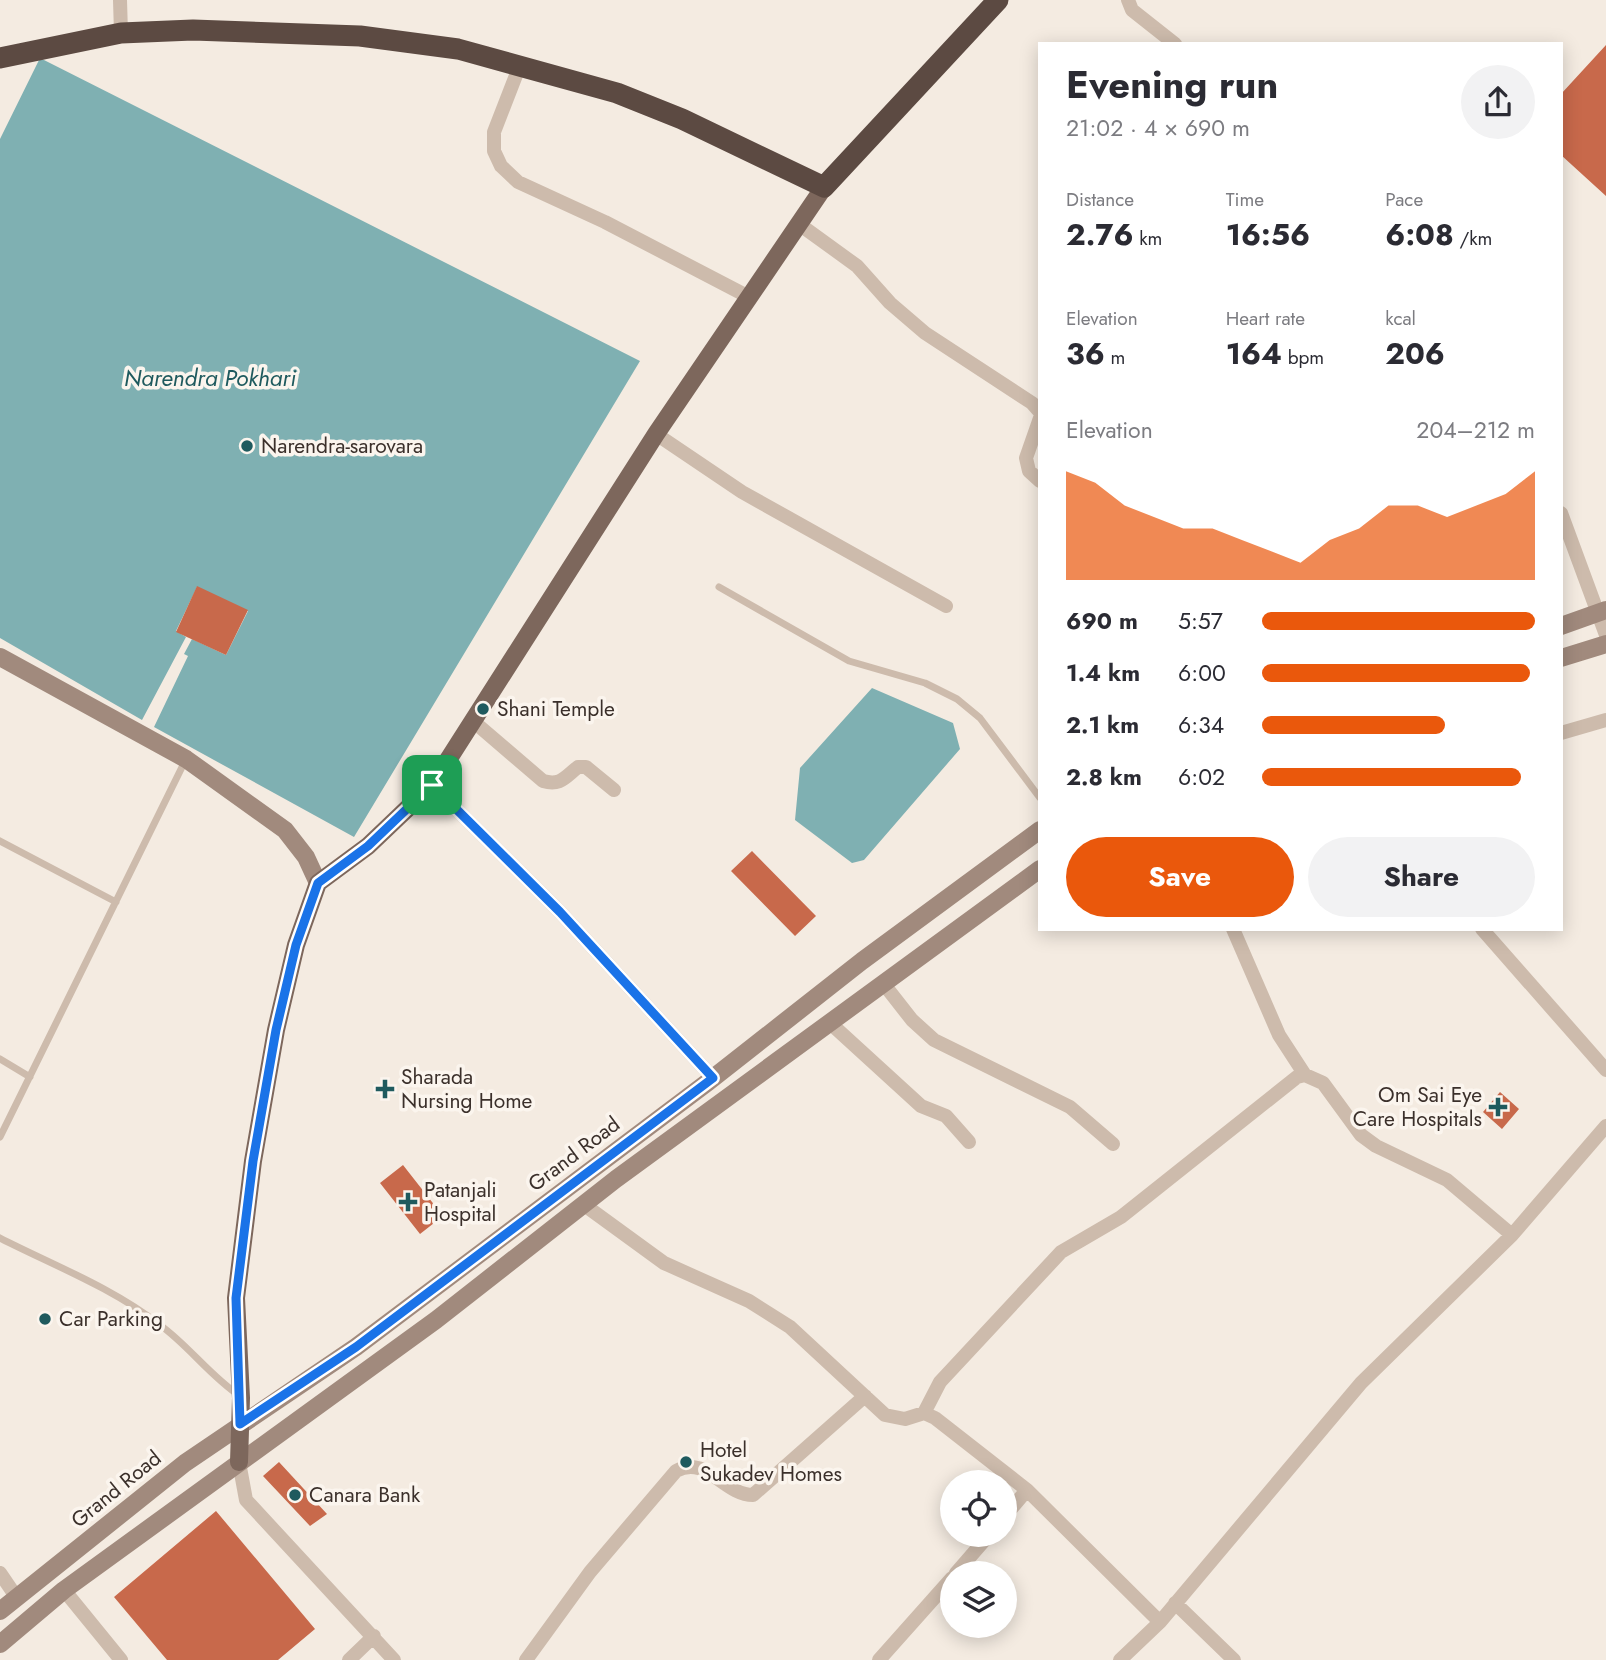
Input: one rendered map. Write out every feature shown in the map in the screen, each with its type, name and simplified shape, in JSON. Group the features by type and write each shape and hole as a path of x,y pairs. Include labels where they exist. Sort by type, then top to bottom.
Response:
{"highway":[{"path":"0,58 121,33 193,30 360,36 458,49 617,93 682,118 824,187 999,0"}],"main road":[{"path":"239,1462 241,1398 236,1298 253,1161 278,1017 296,945 318,883 368,846 432,785 656,434 824,187"},
{"path":"1563,625 1602,611"},
{"path":"1563,657 1606,644"},
{"path":"0,657 186,759 285,830 306,857 318,883"},
{"name":"Grand Road","path":"0,1611 185,1463 356,1347 713,1078 862,961 1038,831"},
{"path":"0,1644 64,1590 436,1320 583,1204 1038,870"}],"street":[{"path":"120,0 121,33"},
{"path":"1128,0 1132,10 1172,42"},
{"path":"520,65 494,132 494,151 501,166 518,182 605,222 749,297"},
{"path":"799,224 857,266 890,303 925,333 1032,403 1038,410"},
{"path":"1038,424 1026,458 1029,471 1038,479"},
{"path":"656,434 742,492 946,606"},
{"path":"1563,518 1602,611 1606,635"},
{"path":"1563,732 1606,720"},
{"path":"473,721 543,780 554,784 564,780 578,767 586,767 614,790"},
{"path":"432,785 560,912 713,1078"},
{"path":"1234,931 1279,1035 1305,1075 1323,1083 1361,1135 1376,1146 1447,1180 1513,1235"},
{"path":"1484,931 1606,1070"},
{"path":"883,982 912,1020 934,1040 1070,1107 1113,1144"},
{"path":"830,1022 921,1106 946,1116 969,1142"},
{"path":"924,1413 940,1382 1060,1251 1121,1217 1297,1077 1305,1075"},
{"path":"1121,1660 1160,1622 1361,1383 1513,1235 1606,1126"},
{"path":"583,1204 664,1264 749,1301 790,1327 865,1396 895,1419 924,1413 1027,1490 1160,1622"},
{"path":"526,1660 590,1572 676,1471 695,1466 736,1491 753,1495 865,1396"},
{"path":"239,1462 246,1500 394,1660"},
{"path":"1017,1502 1027,1490"},
{"path":"966,1561 979,1547"},
{"path":"0,1573 17,1598"},
{"path":"64,1590 121,1660"},
{"path":"879,1660 940,1591"},
{"path":"1175,1603 1234,1660"},
{"path":"349,1660 374,1636"}],"lane":[{"path":"719,587 849,661 925,683 957,698 980,718 1038,795"},
{"path":"0,1137 186,759"},
{"path":"0,841 116,902"},
{"path":"0,1059 30,1077"},
{"path":"0,1238 130,1305 161,1325 214,1377 241,1398"}],"water":[{"name":"Narendra Pokhari","path":"40,58 640,361 354,837 154,727 188,656 184,654 192,639 226,655 248,611 197,587 176,631 186,637 142,720 0,638 0,139"},
{"path":"872,688 953,723 960,749 864,860 852,863 795,820 800,768"}],"building":[{"path":"1606,45 1606,196 1563,157 1563,92"},
{"path":"197,586 248,610 226,655 176,632"},
{"path":"752,851 816,916 795,936 731,871"},
{"path":"1500,1092 1519,1109 1502,1129 1483,1112"},
{"path":"403,1165 443,1216 420,1234 380,1183"},
{"name":"Canara Bank","path":"279,1462 327,1514 310,1526 263,1476"},
{"path":"216,1511 315,1629 278,1660 167,1660 114,1597"}],"place":[{"name":"Narendra-sarovara","path":"247,446"},
{"name":"Shani Temple","path":"483,709"},
{"name":"Sharada Nursing Home","path":"385,1089"},
{"name":"Om Sai Eye Care Hospitals","path":"1498,1107"},
{"name":"Patanjali Hospital","path":"408,1202"},
{"name":"Car Parking","path":"45,1319"},
{"name":"Hotel Sukadev Homes","path":"686,1462"},
{"name":"Canara Bank","path":"295,1495"}],"route":[{"path":"432,785 560,912 713,1078 356,1347 240,1424 236,1298 253,1161 276,1030 296,945 318,883 368,846 432,785"}]}
